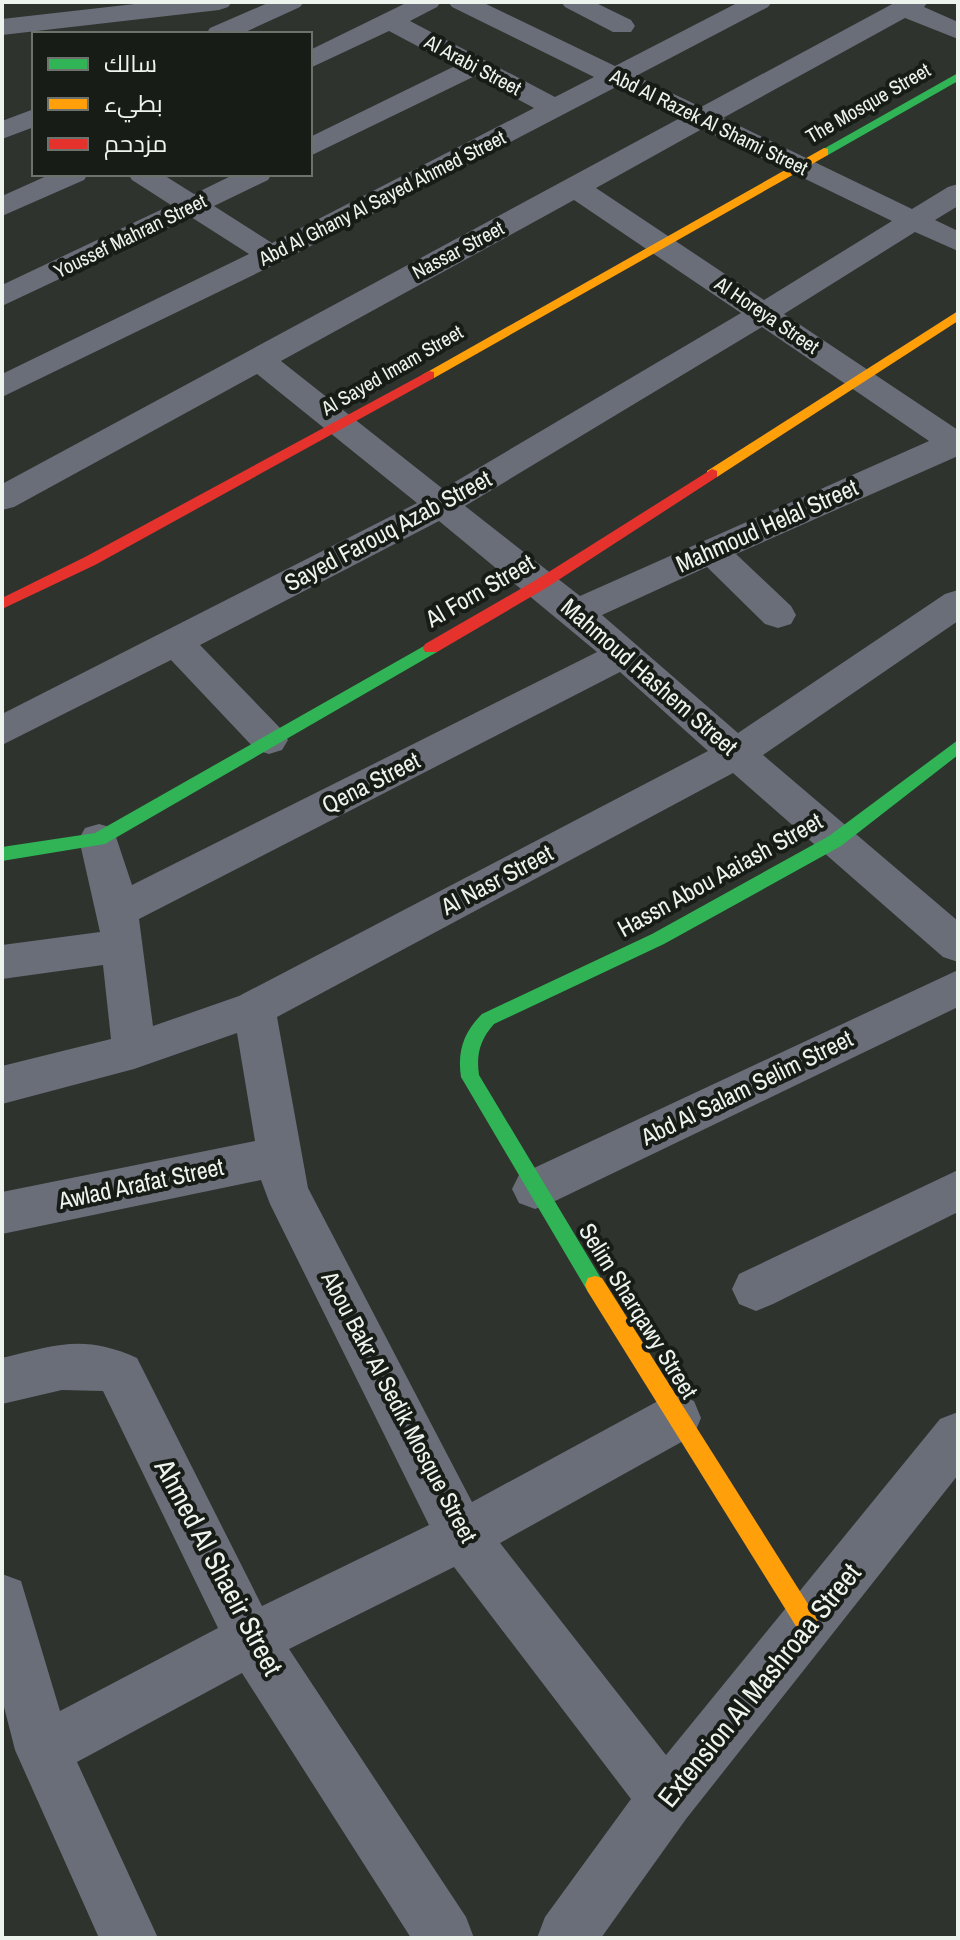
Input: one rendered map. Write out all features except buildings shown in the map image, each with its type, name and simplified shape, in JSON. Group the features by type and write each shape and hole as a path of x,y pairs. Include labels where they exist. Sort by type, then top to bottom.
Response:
{"street":[{"path":"2,27 76,10 219,2"},
{"path":"224,32 291,2"},
{"path":"312,59 428,2"},
{"name":"Abd Al Razek Al Shami Street","path":"461,2 958,242"},
{"path":"574,2 622,26"},
{"name":"Abd Al Ghany Al Sayed Ahmed Street","path":"2,387 271,255 759,2"},
{"path":"910,5 958,31"},
{"name":"Nassar Street","path":"2,499 910,5"},
{"name":"Al Arabi Street","path":"390,21 556,108"},
{"path":"312,147 475,66"},
{"name":"The Mosque Street","path":"800,167 958,76"},
{"path":"2,131 32,118"},
{"name":"Al Sayed Imam Street","path":"2,604 90,561 340,425 658,243 800,167"},
{"path":"2,207 70,176"},
{"path":"145,176 271,255"},
{"name":"Youssef Mahran Street","path":"2,297 254,176"},
{"name":"Al Horeya Street","path":"575,187 957,443"},
{"name":"Sayed Farouq Azab Street","path":"2,731 441,505 764,313 958,193"},
{"name":"Al Forn Street","path":"2,854 99,839 541,584 958,315"},
{"name":"Mahmoud Hashem Street","path":"257,358 576,612 835,841 958,945"},
{"name":"Mahmoud Helal Street","path":"576,612 957,443"},
{"path":"711,551 778,615"},
{"name":"Al Nasr Street","path":"2,1085 134,1051 254,1009 736,754 958,603"},
{"path":"177,643 269,740"},
{"name":"Qena Street","path":"2,962 120,929 624,654"},
{"name":"Hassn Abou Aaiash Street","path":"488,1019 658,939 835,841 953,756"},
{"path":"99,839 120,929 134,1051"},
{"name":"Abd Al Salam Selim Street","path":"535,1189 958,987"},
{"name":"Abou Bakr Al Sedik Mosque Street","path":"254,1009 286,1190 462,1536 666,1799"},
{"name":"Selim Sharqawy Street","path":"488,1019 473,1033 467,1044 465,1059 470,1077 676,1418 807,1623"},
{"name":"Awlad Arafat Street","path":"2,1213 280,1156"},
{"path":"756,1289 958,1190"},
{"name":"Ahmed Al Shaeir Street","path":"2,1381 87,1365 107,1366 120,1374 251,1639 445,1938"},
{"path":"43,1750 251,1639 462,1536 676,1418"},
{"name":"Extension Al Mashroaa Street","path":"566,1938 666,1799 958,1436"},
{"path":"2,1600 43,1750 129,1938"}],"traffic: fast":[{"path":"824,152 958,76"},
{"path":"2,854 99,839 431,648"},
{"path":"595,1285 470,1077 470,1045 477,1032 488,1019 658,939 835,841 958,746"}],"traffic: slow":[{"path":"429,375 824,152"},
{"path":"712,474 958,315"},
{"path":"595,1285 807,1623"}],"traffic: jam":[{"path":"2,604 90,561 429,375"},
{"path":"431,648 541,584 712,474"}]}
